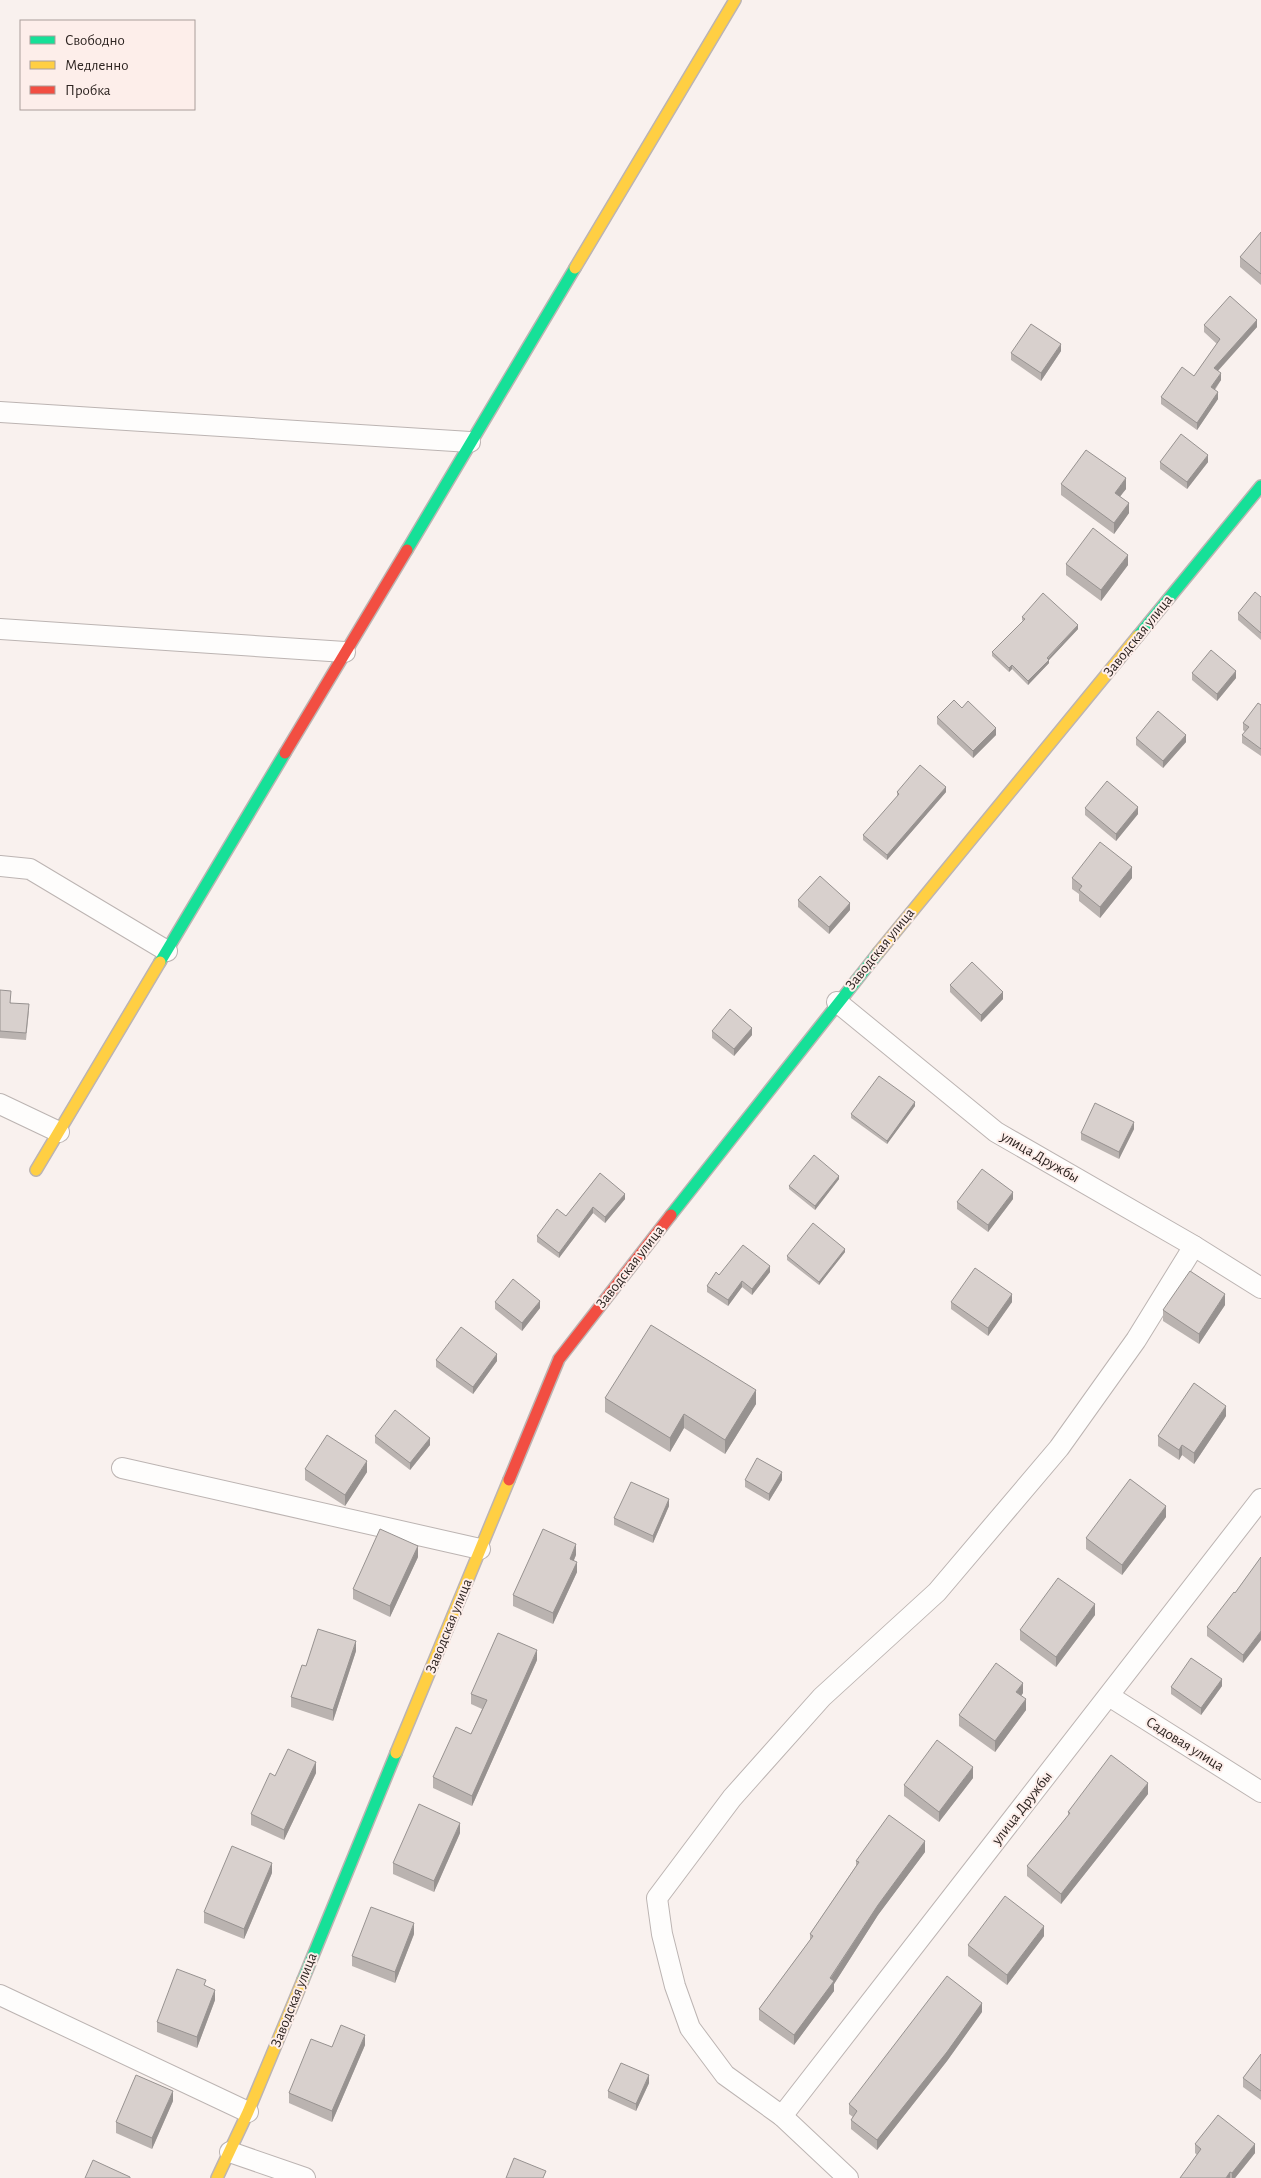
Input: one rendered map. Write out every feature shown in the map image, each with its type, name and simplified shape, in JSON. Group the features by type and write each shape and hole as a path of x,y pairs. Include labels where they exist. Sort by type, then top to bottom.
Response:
{"street":[{"path":"36,1170 734,0"},
{"path":"0,412 470,442"},
{"name":"Заводская улица","path":"217,2178 248,2112 559,1359 836,1002 1261,486"},
{"path":"0,629 345,652"},
{"path":"0,866 30,869 167,951"},
{"name":"улица Дружбы","path":"836,1002 996,1132 1194,1246 1261,1288"},
{"path":"0,1104 59,1132"},
{"path":"848,2178 782,2116 725,2075 690,2028 675,1986 662,1934 656,1898 738,1790 822,1697 938,1592 1059,1448 1136,1340 1194,1246"},
{"path":"122,1468 480,1549"},
{"name":"улица Дружбы","path":"782,2116 1261,1499"},
{"name":"Садовая улица","path":"1109,1696 1261,1792"},
{"path":"0,1995 248,2112"},
{"path":"230,2152 305,2178"}],"building":[{"path":"1261,232 1261,274 1240,257"},
{"path":"1230,296 1257,320 1214,368 1221,373 1211,387 1218,392 1197,423 1161,397 1182,367 1194,376 1220,339 1204,325"},
{"path":"1031,324 1061,344 1041,373 1011,353"},
{"path":"1181,434 1208,455 1187,482 1160,462"},
{"path":"1086,450 1126,478 1115,493 1129,503 1114,523 1061,484"},
{"path":"1093,528 1128,555 1101,590 1066,564"},
{"path":"1255,592 1261,597 1261,633 1238,613"},
{"path":"1043,593 1078,625 1047,658 1049,660 1028,681 1012,665 1009,668 992,652 1025,619 1022,617"},
{"path":"1211,650 1236,671 1217,694 1192,673"},
{"path":"954,700 962,708 968,701 996,728 973,751 937,717"},
{"path":"1258,703 1261,705 1261,749 1242,735 1249,727 1243,723"},
{"path":"1158,711 1186,735 1163,761 1136,738"},
{"path":"920,765 946,787 887,855 863,835 899,794 897,792"},
{"path":"1107,781 1138,807 1116,834 1085,808"},
{"path":"1100,842 1132,867 1100,907 1079,890 1082,886 1072,878"},
{"path":"820,876 850,903 829,927 798,900"},
{"path":"972,962 1003,992 981,1015 950,985"},
{"path":"0,990 11,991 10,1003 29,1004 26,1033 0,1031"},
{"path":"730,1009 752,1028 734,1049 712,1031"},
{"path":"879,1076 915,1102 887,1141 851,1114"},
{"path":"1095,1103 1134,1122 1119,1152 1081,1133"},
{"path":"814,1155 839,1176 815,1206 789,1186"},
{"path":"982,1169 1013,1192 988,1225 957,1202"},
{"path":"600,1173 625,1194 605,1217 593,1207 559,1253 537,1236 557,1209 566,1216"},
{"path":"813,1223 845,1249 819,1282 787,1256"},
{"path":"743,1245 770,1266 752,1289 742,1281 728,1300 707,1286 716,1272 719,1275"},
{"path":"975,1268 1012,1294 988,1328 951,1302"},
{"path":"1190,1271 1225,1294 1199,1334 1163,1310"},
{"path":"513,1279 540,1301 522,1323 495,1302"},
{"path":"651,1325 756,1390 725,1440 684,1414 670,1438 605,1398"},
{"path":"461,1327 497,1354 473,1387 436,1360"},
{"path":"1194,1383 1226,1406 1194,1453 1182,1445 1179,1450 1158,1436"},
{"path":"395,1410 430,1438 410,1463 375,1436"},
{"path":"327,1435 367,1461 345,1495 305,1469"},
{"path":"757,1458 782,1472 769,1494 745,1480"},
{"path":"1130,1479 1166,1506 1122,1565 1086,1538"},
{"path":"631,1482 669,1499 653,1536 614,1518"},
{"path":"380,1529 418,1546 390,1606 353,1589"},
{"path":"543,1529 576,1544 570,1559 577,1562 553,1613 513,1595"},
{"path":"1261,1557 1261,1631 1243,1655 1207,1627"},
{"path":"1058,1578 1095,1604 1056,1657 1020,1630"},
{"path":"318,1629 356,1641 333,1710 291,1697 302,1665 306,1666"},
{"path":"498,1633 537,1650 472,1796 433,1777 456,1727 471,1734 487,1700 471,1694"},
{"path":"1191,1658 1222,1679 1201,1708 1171,1687"},
{"path":"996,1663 1023,1683 1016,1692 1026,1699 995,1741 959,1715"},
{"path":"937,1740 973,1767 939,1812 904,1785"},
{"path":"288,1749 316,1762 284,1830 251,1814 270,1773 275,1776"},
{"path":"1111,1755 1148,1783 1061,1894 1027,1866 1070,1813 1068,1812"},
{"path":"419,1804 460,1823 434,1881 393,1863"},
{"path":"889,1815 925,1841 878,1905 830,1978 834,1981 794,2035 759,2009 813,1936 810,1934 859,1862 856,1861"},
{"path":"232,1846 272,1863 244,1929 204,1912"},
{"path":"1005,1896 1044,1926 1007,1975 968,1945"},
{"path":"371,1907 414,1923 395,1972 352,1956"},
{"path":"177,1969 206,1980 204,1985 215,1990 197,2037 157,2022"},
{"path":"947,1976 982,2003 947,2052 877,2140 851,2120 857,2111 849,2104"},
{"path":"341,2025 365,2035 332,2111 289,2093 311,2039 332,2047"},
{"path":"1261,2054 1261,2091 1243,2078"},
{"path":"621,2063 649,2075 636,2104 608,2091"},
{"path":"136,2075 173,2091 152,2138 116,2122"},
{"path":"1218,2115 1255,2144 1226,2178 1180,2178 1201,2149 1195,2144"},
{"path":"514,2158 546,2171 543,2178 506,2178"},
{"path":"93,2160 130,2177 130,2178 85,2178"}],"traffic: fast":[{"path":"407,550 575,268"},
{"path":"1138,636 1261,486"},
{"path":"160,962 285,753"},
{"path":"671,1215 878,953"},
{"path":"303,1980 396,1753"}],"traffic: slow":[{"path":"575,268 735,0"},
{"path":"878,953 1138,636"},
{"path":"36,1170 160,962"},
{"path":"396,1753 509,1480"},
{"path":"217,2178 248,2112 303,1980"}],"traffic: jam":[{"path":"285,753 407,550"},
{"path":"509,1480 559,1359 671,1215"}]}
